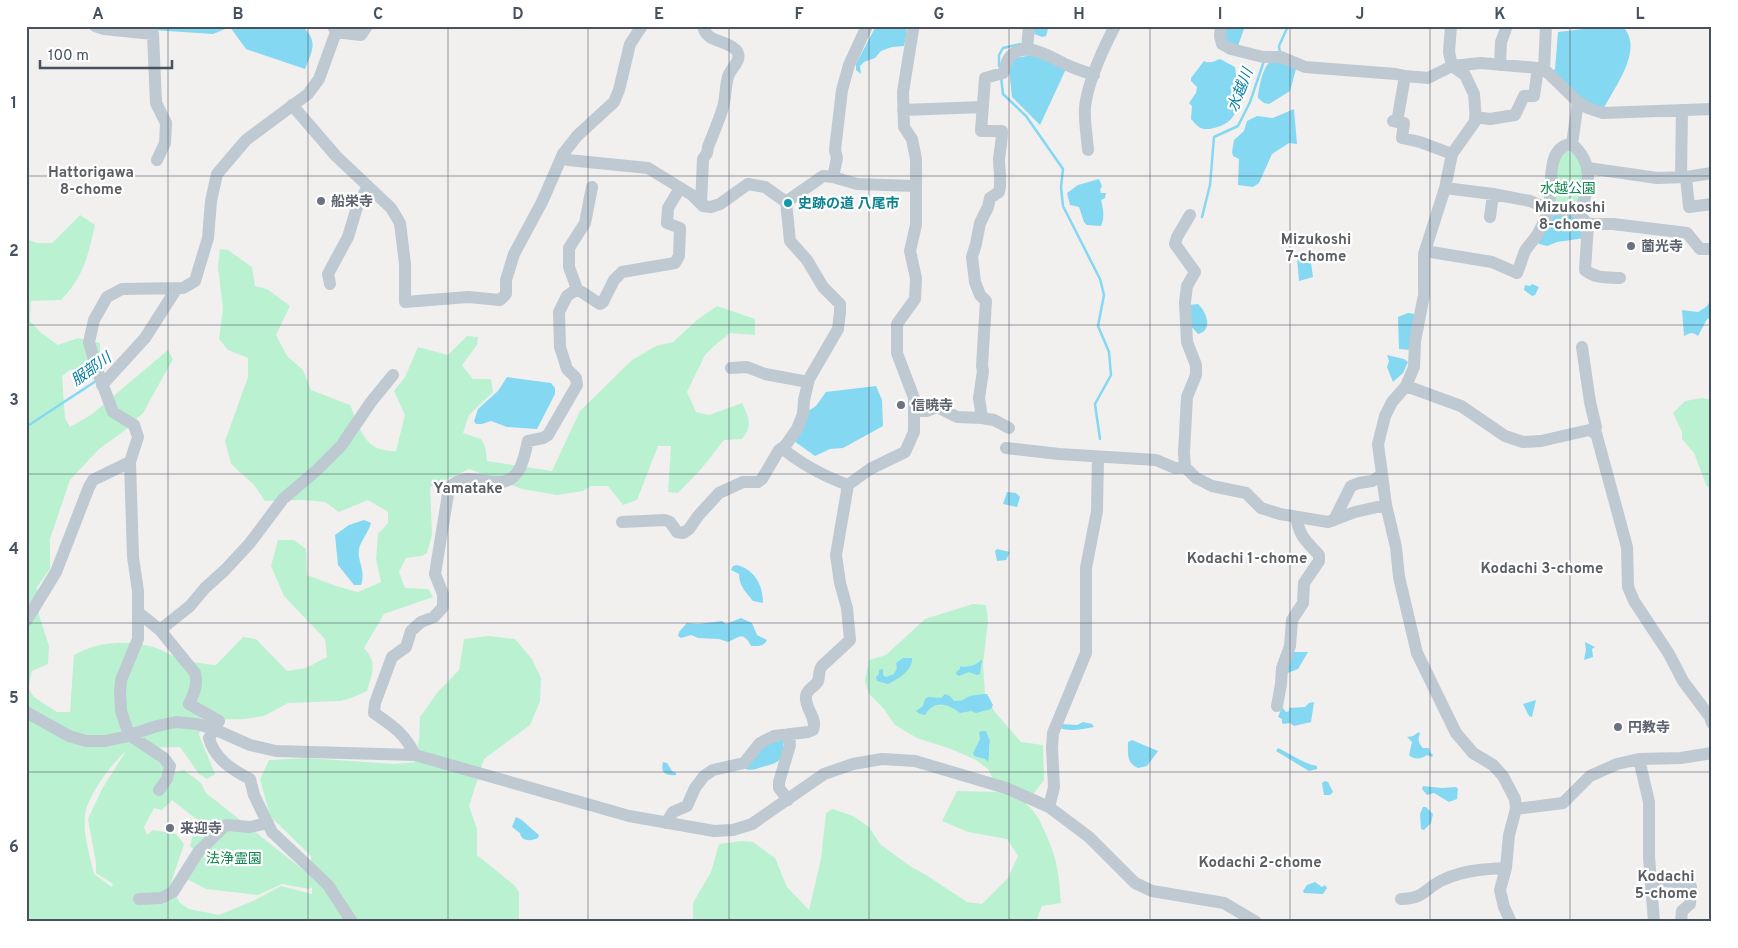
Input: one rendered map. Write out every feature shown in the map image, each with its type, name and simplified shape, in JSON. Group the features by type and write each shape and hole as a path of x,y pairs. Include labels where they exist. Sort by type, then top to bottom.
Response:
{"street":[{"path":"95,26 104,29 153,34 156,103 166,123 165,143 156,160"},
{"path":"159,790 166,780 170,766 164,758 129,736 122,711 120,693 122,680 138,639 139,612 133,557 130,462 138,437 137,430 134,425 113,412 88,342 94,320 107,298 122,289 182,288 195,281 208,238 211,201 217,174 246,140 308,94 319,78 335,29 361,35 367,26"},
{"path":"292,105 336,156 391,208 400,223 405,264 405,302 468,297 500,300 506,294 506,280 514,254 542,202 564,154 577,136 614,102 619,90 630,44 642,26"},
{"path":"701,204 703,159 707,153 723,108 729,74 738,62 737,52 734,48 710,37 704,32 703,26"},
{"path":"833,177 842,90 849,65 867,26"},
{"path":"666,823 673,812 687,806 695,788 704,776 713,770 744,763 760,743 774,736 813,730 815,725 806,695 818,682 822,666 850,640 836,555 848,485 870,469 905,452 914,432 914,398 897,353 897,324 915,299 916,278 910,251 916,225 916,159 912,139 904,127 903,92 913,30 912,26"},
{"path":"1027,50 1029,26"},
{"path":"1088,150 1085,106 1105,45 1115,26"},
{"path":"1222,26 1220,36 1222,44 1232,49 1263,57 1282,58 1304,67 1428,78 1452,66 1482,63 1541,69 1562,85 1578,102 1602,113 1712,109"},
{"path":"1451,26 1449,52 1452,66 1465,75 1474,94 1476,120 1452,154 1445,188 1425,251 1424,295 1415,341 1414,367 1406,386 1392,402 1385,416 1378,444 1386,505 1396,547 1400,584 1417,653 1456,733 1473,753 1493,765 1503,776 1513,794 1516,809 1509,835 1506,868 1500,890 1504,907 1511,922"},
{"path":"1500,65 1501,42 1508,26"},
{"path":"1475,117 1490,119 1515,115 1524,96 1534,96 1541,69 1546,26"},
{"path":"982,418 979,398 984,371 982,366 986,301 980,295 975,282 972,257 980,223 988,208 990,198 999,192 1001,184 999,158 1002,149 1002,131 981,130 984,78 1003,73 1009,58 1018,52 1027,50 1044,52 1068,66 1094,75"},
{"path":"1405,76 1395,121 1404,123 1402,138 1420,142 1452,154"},
{"path":"1572,144 1578,102"},
{"path":"904,110 983,107"},
{"path":"1682,110 1683,177 1689,207 1712,204"},
{"path":"1572,144 1580,152 1588,168 1584,219 1586,270 1591,275 1620,278"},
{"path":"1425,251 1492,262 1517,273 1526,250 1537,235 1548,209 1550,176 1553,164 1560,149 1572,144"},
{"path":"564,154 568,160 648,168 692,195 703,206 711,208 720,204 748,184 765,187 786,202 790,240 807,260 823,287 840,304 838,329 808,382 803,414 796,429 779,450 762,479 758,482 743,482 719,493 684,533 677,532 670,522 665,520 622,522"},
{"path":"1588,168 1657,178 1712,173"},
{"path":"786,202 823,176 857,184 915,186"},
{"path":"330,284 328,274 348,237 357,207 368,186"},
{"path":"592,187 585,223 570,248 570,267 577,289 600,304 604,302 614,280 622,272 675,263 679,256 680,228 667,223 668,208 680,188"},
{"path":"1445,188 1530,201 1548,209 1576,211 1584,219 1687,233 1700,249 1712,249"},
{"path":"1490,217 1493,194"},
{"path":"1190,215 1177,236 1175,244 1195,272 1187,286 1184,302 1188,342 1196,365 1196,375 1188,397 1184,452 1185,467 1196,478 1212,486 1246,493 1262,508 1280,514 1328,522 1355,512 1386,505"},
{"path":"102,385 145,338 177,288"},
{"path":"416,755 408,740 395,727 374,713 375,702 392,657 406,647 411,631 421,622 434,617 443,607 442,594 435,574 449,488 456,482 466,479 497,483 512,478 520,468 528,441 544,438 548,435 577,385 576,378 567,369 560,347 559,312 567,296 577,289"},
{"path":"1582,347 1590,402 1596,426 1592,432"},
{"path":"731,368 747,368 765,374 808,382"},
{"path":"160,630 190,606 250,542 283,499 317,470 341,446 371,402 393,375"},
{"path":"1406,386 1461,406 1505,436 1523,442 1542,441 1588,430 1596,433 1627,547 1628,587 1634,601 1669,654 1682,682 1710,717 1712,723"},
{"path":"915,412 927,411 937,407 957,417 994,420 1009,428"},
{"path":"782,448 808,467 848,485"},
{"path":"1006,448 1043,453 1156,460 1175,468 1185,467"},
{"path":"1049,807 1054,787 1054,733 1086,653 1086,568 1097,511 1098,457"},
{"path":"26,621 56,572 93,480 130,462"},
{"path":"1334,520 1352,486 1382,475"},
{"path":"1277,706 1282,684 1282,668 1290,646 1292,620 1303,603 1304,583 1318,561 1319,555 1304,540 1298,528 1296,516"},
{"path":"139,612 160,630 196,673 196,690 190,704 219,721 209,738 211,748 232,769 250,779 254,795 272,832 328,885 352,922"},
{"path":"26,712 69,736 86,741 105,741 129,736 157,726 176,722 197,724 214,729 250,745 276,751 416,755 629,816 714,831 733,830 752,824 824,774 853,764 882,758 915,761 1006,788 1049,807 1089,837 1135,883 1152,891 1224,903 1256,922"},
{"path":"788,800 780,788 779,782 790,745 790,734"},
{"path":"1516,809 1563,803 1590,776 1617,764 1639,759 1681,758 1712,752"},
{"path":"1639,759 1648,802 1654,922"},
{"path":"139,899 161,898 173,892 199,851 226,825 250,827 268,823"},
{"path":"1401,899 1419,897 1437,883 1460,874 1478,869 1506,868"},
{"path":"1651,880 1689,883 1692,887 1690,904 1682,911 1681,922"}],"green space":[{"name":"水越公園","path":"1572,150 1584,164 1579,207 1561,205 1554,201 1554,167 1560,154"},
{"name":"法浄霊園","path":"80,215 95,225 84,265 69,291 61,300 31,301 30,321 40,332 58,345 78,338 100,343 100,353 83,368 70,370 62,376 65,418 70,427 91,415 168,350 173,359 143,413 124,431 99,449 70,480 50,539 50,569 37,587 39,615 49,646 48,664 32,671 28,688 34,697 57,712 70,712 74,655 92,647 110,643 130,643 155,647 188,661 216,665 243,637 256,639 287,671 306,668 327,657 325,639 284,596 271,566 278,540 294,540 306,549 307,575 358,592 381,582 376,559 378,534 388,523 388,512 368,500 339,512 325,502 304,500 265,501 254,485 231,464 225,441 248,377 248,358 228,350 219,339 223,309 218,267 220,249 228,250 252,267 255,286 267,289 290,306 276,335 287,356 303,370 311,390 350,405 365,438 377,448 385,450 396,451 405,415 394,391 405,377 418,347 448,355 467,336 478,337 477,345 462,365 473,379 491,379 493,392 469,415 463,433 481,439 485,446 487,461 552,471 580,411 632,360 656,346 673,342 697,320 717,306 755,319 755,335 730,333 705,355 687,392 696,412 709,415 742,403 749,421 748,430 742,439 724,440 702,468 678,493 668,492 671,446 658,446 637,500 623,505 608,486 591,486 583,491 557,495 522,489 469,469 430,487 432,535 427,553 422,556 406,558 399,572 405,588 428,589 433,597 384,614 364,648 371,659 373,668 367,691 340,701 288,703 264,716 244,719 202,720 199,735 215,774 207,779 199,774 180,747 143,748 173,773 184,770 201,783 206,793 311,876 311,856 270,816 260,779 269,760 307,758 395,764 415,762 419,740 420,717 437,693 459,670 464,639 489,636 515,639 532,659 541,678 540,701 530,725 484,759 469,806 477,829 477,855 514,885 519,892 519,922 26,922 26,239 37,243 52,243","holes":["126,751 102,789 88,819 96,873 113,884 112,887 94,874 86,838 85,816 90,800 101,781","172,800 204,825 198,836 193,835 190,846 199,855 185,878 206,889 258,895 282,884 309,889 312,887 312,894 281,886 255,900 219,915 189,909 180,903 170,886 184,844 176,834 153,830 147,835 144,827 154,808 162,810"]},
{"path":"1702,398 1712,400 1712,486 1707,487 1694,453 1682,439 1682,432 1673,413 1685,401"},
{"path":"973,604 986,605 988,621 983,664 985,694 994,711 1021,742 1043,745 1044,780 1026,804 1032,809 1038,819 1055,857 1061,903 1042,906 1036,922 693,922 693,903 711,872 719,844 742,841 753,842 775,858 787,887 809,910 821,859 826,813 833,809 853,816 869,827 880,844 910,866 967,902 982,904 1008,878 1018,856 1007,839 968,832 942,821 957,791 1000,792 988,769 976,760 951,749 917,738 895,725 884,709 869,694 865,681 869,660 886,655 925,619"}],"water":[{"path":"129,26 302,26 311,37 312,46 305,69 246,49 230,27 213,34 137,29"},
{"path":"876,26 905,26 907,32 904,46 892,47 881,51 875,58 864,62 860,66 861,74 856,70 856,64"},
{"path":"1033,26 1049,26 1046,36 1042,37 1032,33"},
{"path":"1226,26 1245,26 1238,46 1224,39"},
{"path":"1592,26 1622,26 1628,35 1631,45 1629,57 1620,80 1603,110 1588,105 1551,72 1555,69 1558,32 1592,28"},
{"path":"1032,55 1066,69 1040,125 1012,97 1009,68 1016,58"},
{"path":"1220,59 1235,67 1238,104 1231,119 1224,124 1202,129 1191,119 1192,106 1189,103 1196,93 1197,87 1191,81 1191,78 1204,61 1210,62"},
{"path":"1279,61 1296,69 1290,91 1269,104 1264,103 1258,98 1263,73 1267,64"},
{"path":"1294,109 1297,144 1289,143 1272,154 1259,183 1253,187 1238,185 1239,159 1233,156 1232,152 1234,140 1244,131 1247,121 1257,116 1273,118"},
{"path":"1099,179 1102,186 1101,193 1106,193 1105,198 1101,200 1102,223 1101,226 1087,225 1084,222 1079,207 1070,205 1067,193 1078,185"},
{"path":"1568,213 1583,222 1585,238 1557,242 1547,246 1539,244 1537,241 1549,216"},
{"path":"1310,256 1313,277 1299,281 1297,258"},
{"path":"1532,284 1539,287 1535,295 1532,296 1524,290 1525,285 1530,286"},
{"path":"1709,303 1712,306 1712,317 1707,319 1698,336 1691,333 1684,336 1682,310 1698,312"},
{"path":"1198,304 1204,311 1207,325 1203,332 1198,334 1189,324 1190,305"},
{"path":"1408,313 1415,314 1411,350 1399,349 1398,317"},
{"path":"1387,355 1404,359 1408,362 1403,373 1393,382 1387,367 1389,361"},
{"path":"507,377 551,383 555,388 555,394 537,429 507,427 491,421 476,424 474,421 478,409 498,391"},
{"path":"876,386 882,400 883,426 843,448 830,449 815,456 794,441 808,411 816,406 826,392"},
{"path":"1007,492 1016,493 1020,497 1017,507 1003,504"},
{"path":"364,520 371,523 359,549 363,574 361,585 354,585 338,565 335,535 349,525"},
{"path":"997,549 1010,552 1006,560 997,561 995,551"},
{"path":"737,565 749,571 757,579 763,596 763,603 753,601 743,589 739,574 731,570 733,566"},
{"path":"741,618 752,623 757,635 767,640 764,644 751,646 741,636 728,642 719,639 698,638 691,635 681,638 678,636 687,623 698,624 722,621 726,624"},
{"path":"1585,642 1595,647 1592,649 1593,657 1584,660 1586,650"},
{"path":"1291,652 1308,652 1298,669 1285,674"},
{"path":"903,658 912,658 910,666 904,674 888,684 877,681 876,677 879,674 879,670 883,669 883,675 886,677 894,674 897,668 896,663"},
{"path":"982,659 980,674 977,675 969,672 959,676 956,674 961,666 973,665"},
{"path":"945,694 954,701 960,701 973,695 987,694 993,705 991,709 976,713 971,711 960,713 946,705 937,705 925,715 916,711 923,706 925,699 928,697 941,698"},
{"path":"1536,700 1532,717 1529,716 1523,704"},
{"path":"1314,702 1311,722 1294,726 1290,723 1282,723 1282,719 1278,717 1282,707 1286,712 1289,711 1289,708 1305,707 1309,703"},
{"path":"1083,722 1092,724 1094,727 1073,730 1060,728 1061,724 1077,725"},
{"path":"986,731 990,741 988,762 985,759 974,756 973,753 980,739 979,733"},
{"path":"1419,732 1420,743 1423,748 1429,748 1433,755 1432,757 1427,755 1415,758 1409,755 1412,742 1407,737"},
{"path":"784,740 780,760 774,764 754,770 746,769 744,766 761,745"},
{"path":"1132,740 1158,751 1147,766 1138,768 1131,763 1128,754 1128,742"},
{"path":"1278,748 1302,761 1317,766 1317,769 1309,771 1276,751"},
{"path":"663,762 667,763 676,775 669,775 663,771"},
{"path":"1328,782 1333,792 1330,795 1324,795 1322,783"},
{"path":"1423,786 1456,787 1458,789 1457,799 1449,802 1434,793 1427,795 1422,789"},
{"path":"1423,807 1426,807 1433,814 1431,823 1424,830 1421,829 1420,814"},
{"path":"516,817 525,822 539,835 538,838 530,840 522,838 520,833 512,827"},
{"path":"1315,882 1322,887 1325,885 1327,888 1323,894 1304,893 1303,891 1307,885"}],"waterway":[{"name":"水越川","path":"1280,53 1279,46 1288,26"},
{"path":"999,66 999,55 1003,48 1020,44"},
{"name":"水越川","path":"1202,217 1210,185 1214,137 1238,126 1250,102 1264,61"},
{"path":"1001,77 1003,94 1026,116 1063,169 1061,187 1063,206 1100,279 1104,295 1098,326 1109,352 1111,375 1095,404 1100,439"},
{"name":"服部川","path":"26,427 96,381"}],"place":[{"name":"船栄寺","path":"321,201"},
{"name":"史跡の道 八尾市","path":"788,203"},
{"name":"薗光寺","path":"1631,246"},
{"name":"信暁寺","path":"901,405"},
{"name":"円教寺","path":"1618,727"},
{"name":"来迎寺","path":"170,828"}],"district":[{"name":"Hattorigawa 8-chome","path":"91,180"},
{"name":"Mizukoshi 8-chome","path":"1570,216"},
{"name":"Mizukoshi 7-chome","path":"1316,248"},
{"name":"Yamatake","path":"468,488"},
{"name":"Kodachi 1-chome","path":"1247,558"},
{"name":"Kodachi 3-chome","path":"1542,568"},
{"name":"Kodachi 2-chome","path":"1260,862"},
{"name":"Kodachi 5-chome","path":"1666,884"}]}
